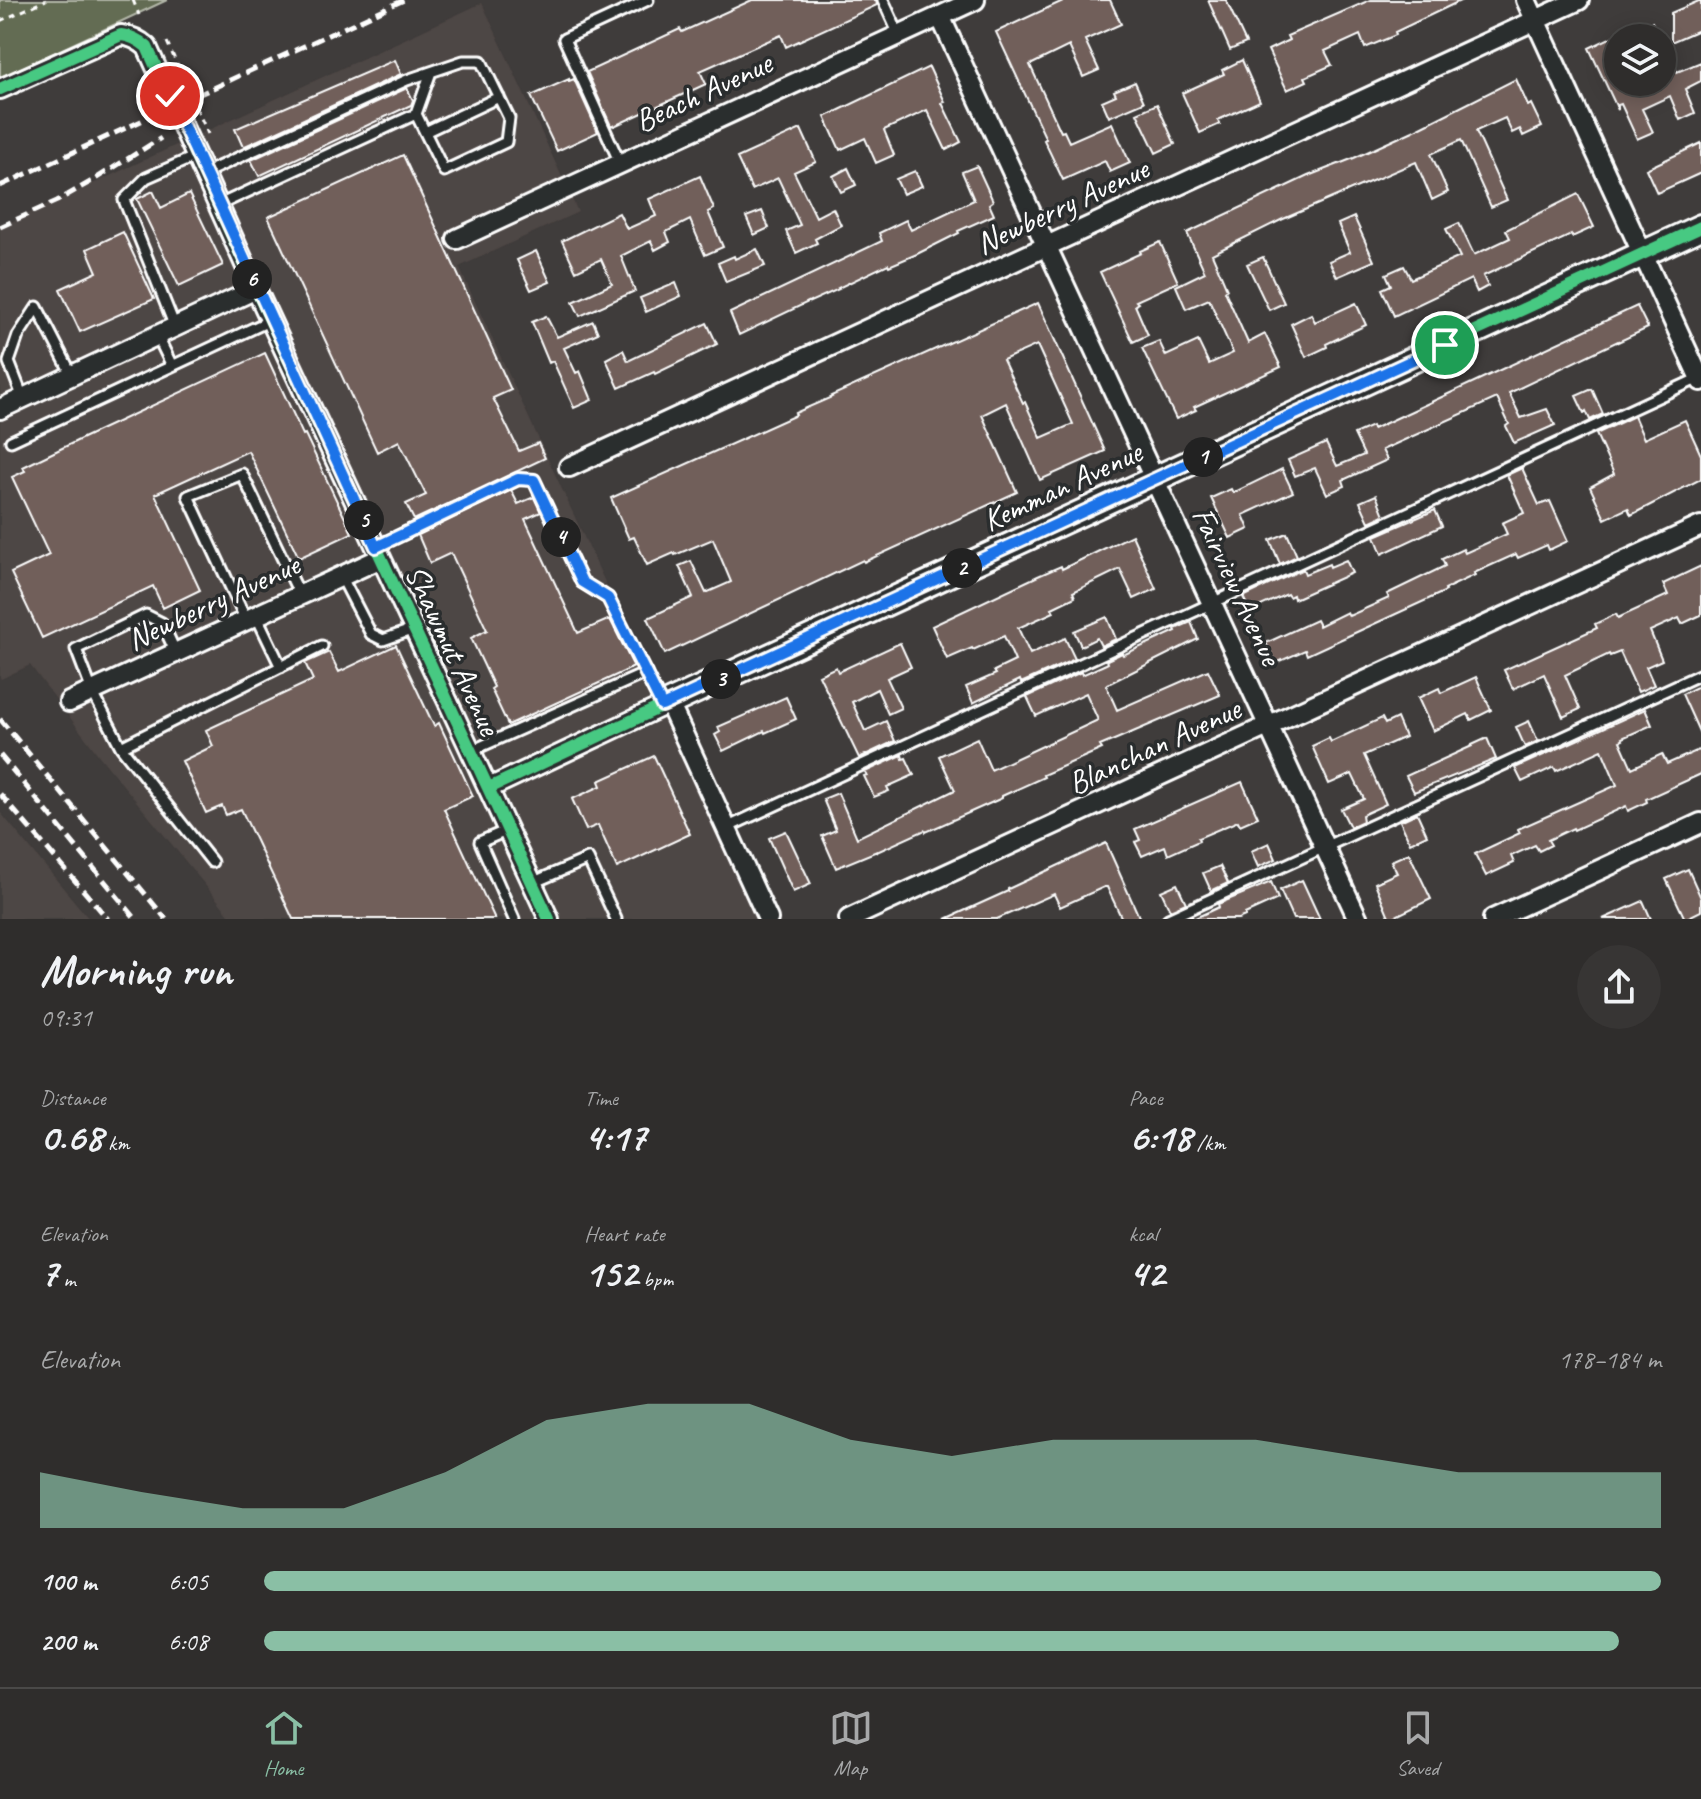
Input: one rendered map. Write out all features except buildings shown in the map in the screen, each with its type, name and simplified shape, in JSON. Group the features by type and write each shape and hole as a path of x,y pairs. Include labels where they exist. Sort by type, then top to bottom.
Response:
{"street":[{"name":"Beach Avenue","path":"457,239 975,0"},
{"path":"1526,0 1700,379"},
{"name":"Newberry Avenue","path":"569,467 1579,0"},
{"name":"Fairview Avenue","path":"940,16 1358,919"},
{"name":"Shawmut Avenue","path":"0,89 121,35 140,41 147,47 549,919"},
{"name":"Kemman Avenue","path":"666,705 1701,227"},
{"path":"0,409 256,289"},
{"name":"Blanchan Avenue","path":"849,919 1701,526"},
{"name":"Newberry Avenue","path":"69,702 341,576 379,552"},
{"path":"489,788 666,705 768,919"},
{"path":"1493,919 1701,823"}],"lane":[{"path":"620,163 564,39 648,0"},
{"path":"883,0 899,35"},
{"path":"205,173 407,80 463,61 481,61 509,118 506,142 444,171 416,114"},
{"path":"219,205 416,114 431,72"},
{"path":"425,132 499,97"},
{"path":"172,366 166,331 124,200 146,178 196,156"},
{"path":"23,398 9,362 18,336 37,307 72,375"},
{"path":"11,441 271,320"},
{"path":"726,828 1700,379"},
{"path":"281,667 251,618 188,496 242,474 300,595"},
{"path":"379,552 518,479 534,480 582,582 608,598 666,705"},
{"path":"341,576 371,634 383,640 414,629"},
{"path":"176,653 162,623 146,615 76,649 92,691 121,747 212,862"},
{"path":"121,747 322,646"},
{"path":"471,751 646,673"},
{"path":"1168,919 1701,674"},
{"path":"508,830 480,842 514,919"},
{"path":"532,883 588,859 616,919"}],"path":[{"path":"0,21 46,0"},
{"path":"133,0 139,15"},
{"path":"167,42 208,134"}],"shaded area":[{"path":"482,3 578,212 459,267 761,919 233,919 100,757 30,665 0,677 0,227"},
{"path":"0,812 89,919 0,919"}],"green space":[{"path":"0,0 167,0 0,78"}],"railway":[{"path":"0,186 404,0"},
{"path":"0,227 57,201 161,138"},
{"path":"0,719 166,919"},
{"path":"0,755 136,919"},
{"path":"0,794 108,919"}],"cycle path":[{"path":"0,89 121,35 129,36 147,47 549,919"},
{"path":"489,788 1701,227"}],"route":[{"path":"170,96 376,547 518,479 534,480 582,582 608,598 662,706 1445,345"}]}
